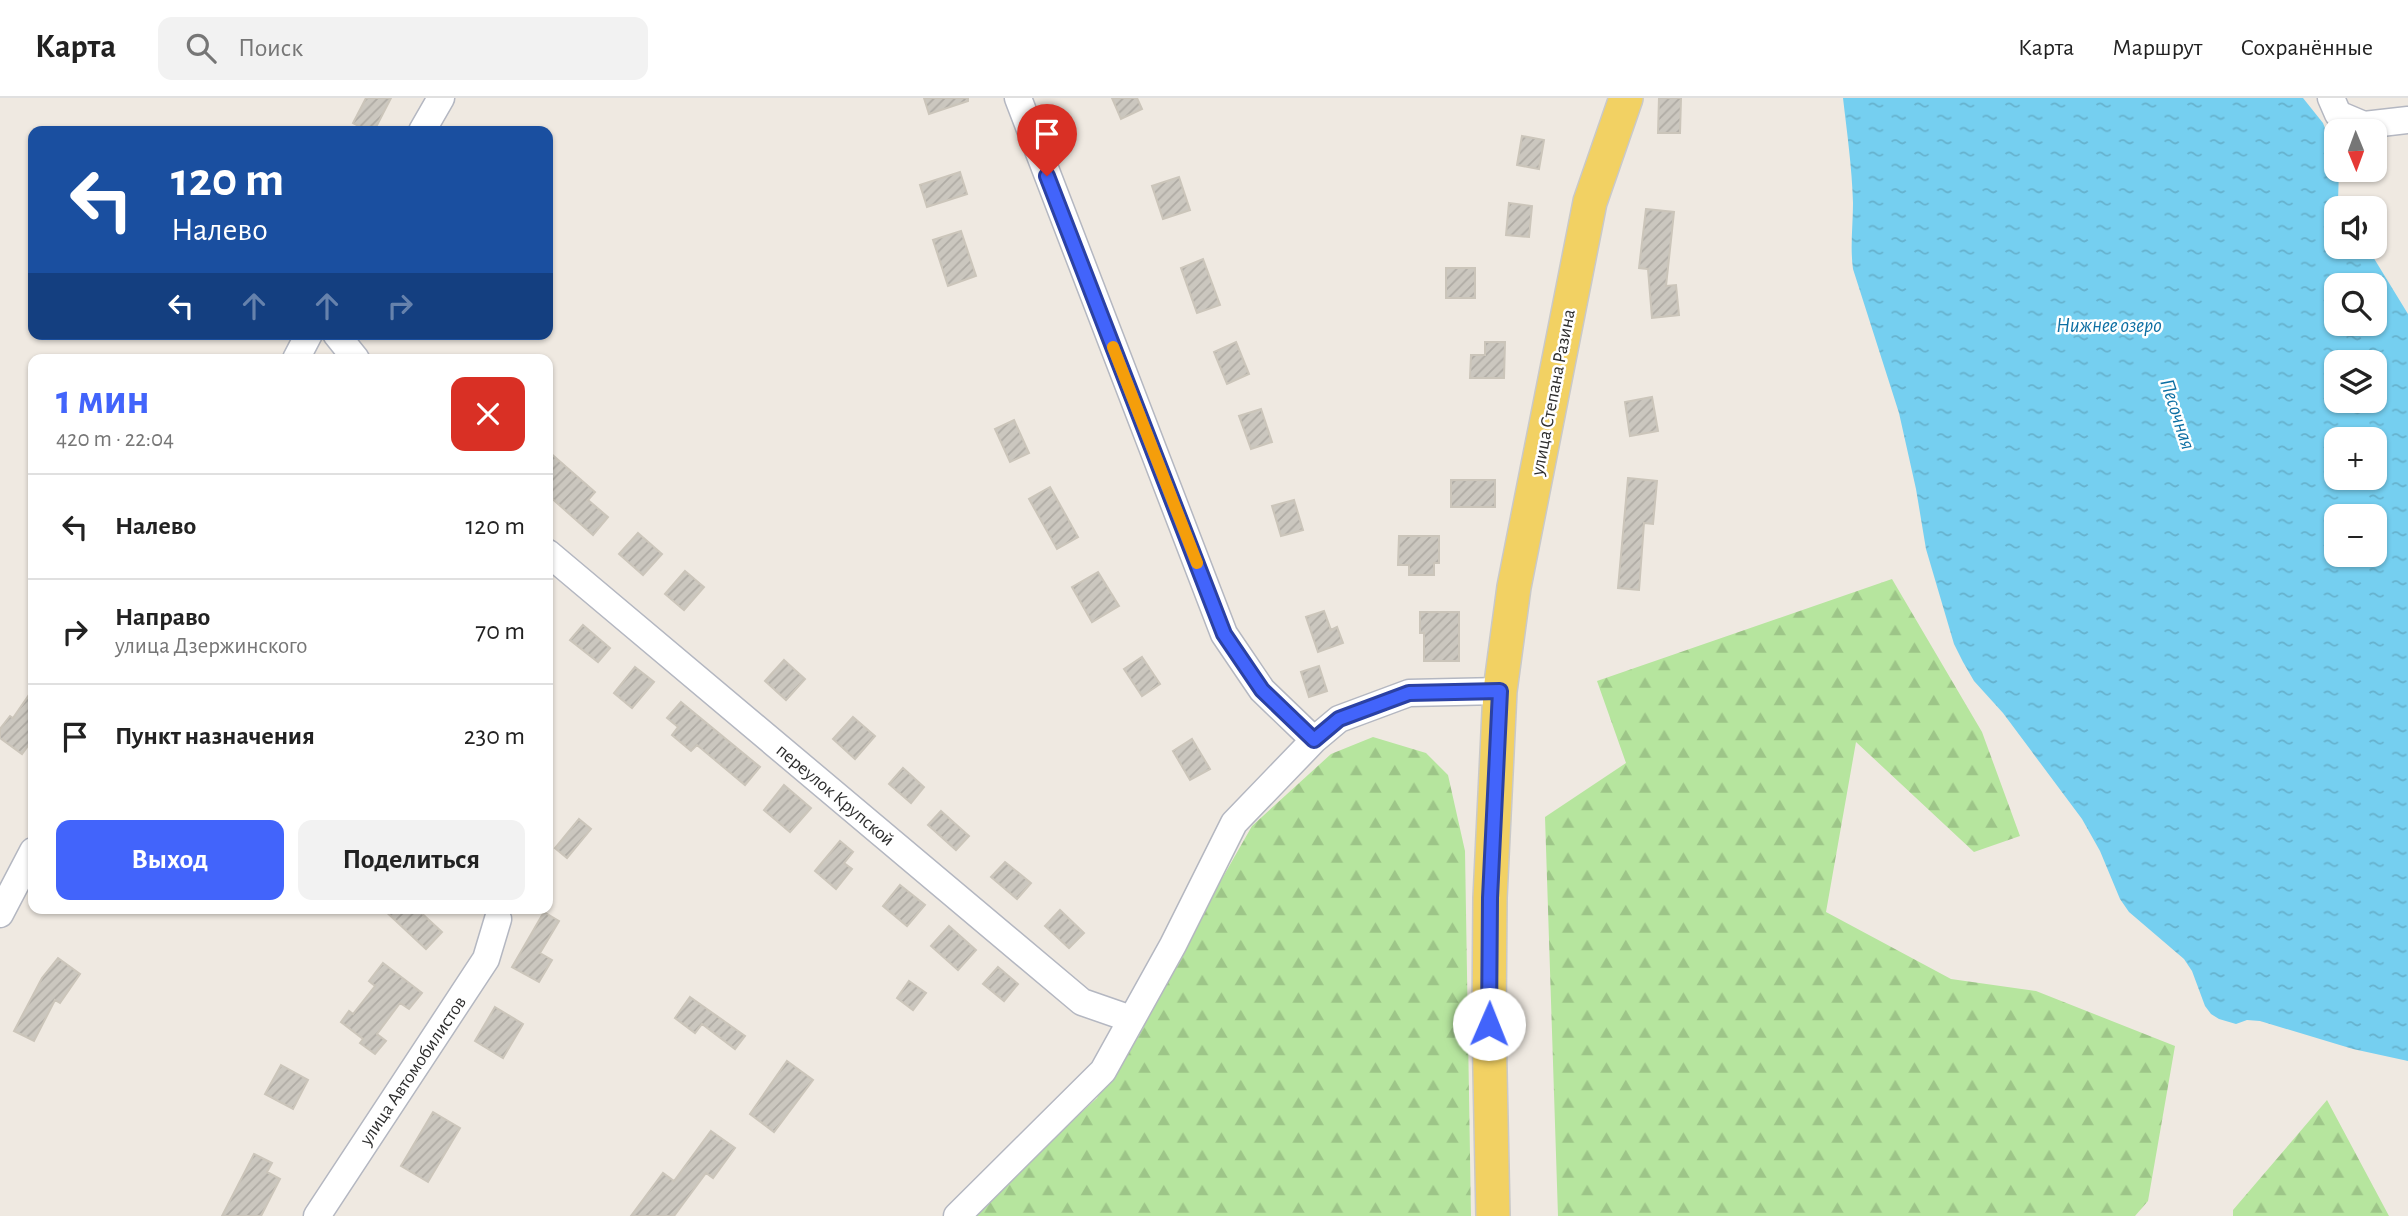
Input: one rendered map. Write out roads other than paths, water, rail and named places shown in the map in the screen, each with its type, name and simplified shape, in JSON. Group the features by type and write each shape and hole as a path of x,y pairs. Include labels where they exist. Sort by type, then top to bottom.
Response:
{"main road":[{"name":"улица Степана Разина","path":"1493,1216 1489,1024 1490,912 1500,691 1514,587 1590,202 1626,98"}],"street":[{"path":"425,126 441,98"},
{"path":"1018,98 1224,634 1262,690 1314,740"},
{"path":"2331,98 2338,114 2364,125 2408,120"},
{"path":"341,340 352,354"},
{"name":"переулок Крупской","path":"553,558 1082,1002 1132,1019"},
{"path":"957,1216 1103,1071 1172,945 1234,823 1314,740 1339,719 1409,693 1500,691"},
{"path":"0,914 28,861"},
{"name":"улица Автомобилистов","path":"317,1216 486,959 498,919"}],"water":[{"name":"Нижнее озеро","path":"1843,98 2303,98 2323,123 2324,182 2339,182 2338,196 2324,196 2324,259 2374,259 2383,273 2324,273 2324,336 2387,336 2387,280 2408,314 2408,1061 2353,1049 2260,1021 2247,1020 2236,1024 2211,1014 2184,959 2129,912 2120,899 2100,851 2082,819 2003,713 1974,681 1954,644 1926,549 1899,413 1853,269 1850,163"}],"water label":[{"name":"Песочная","path":"2178,414"}]}
